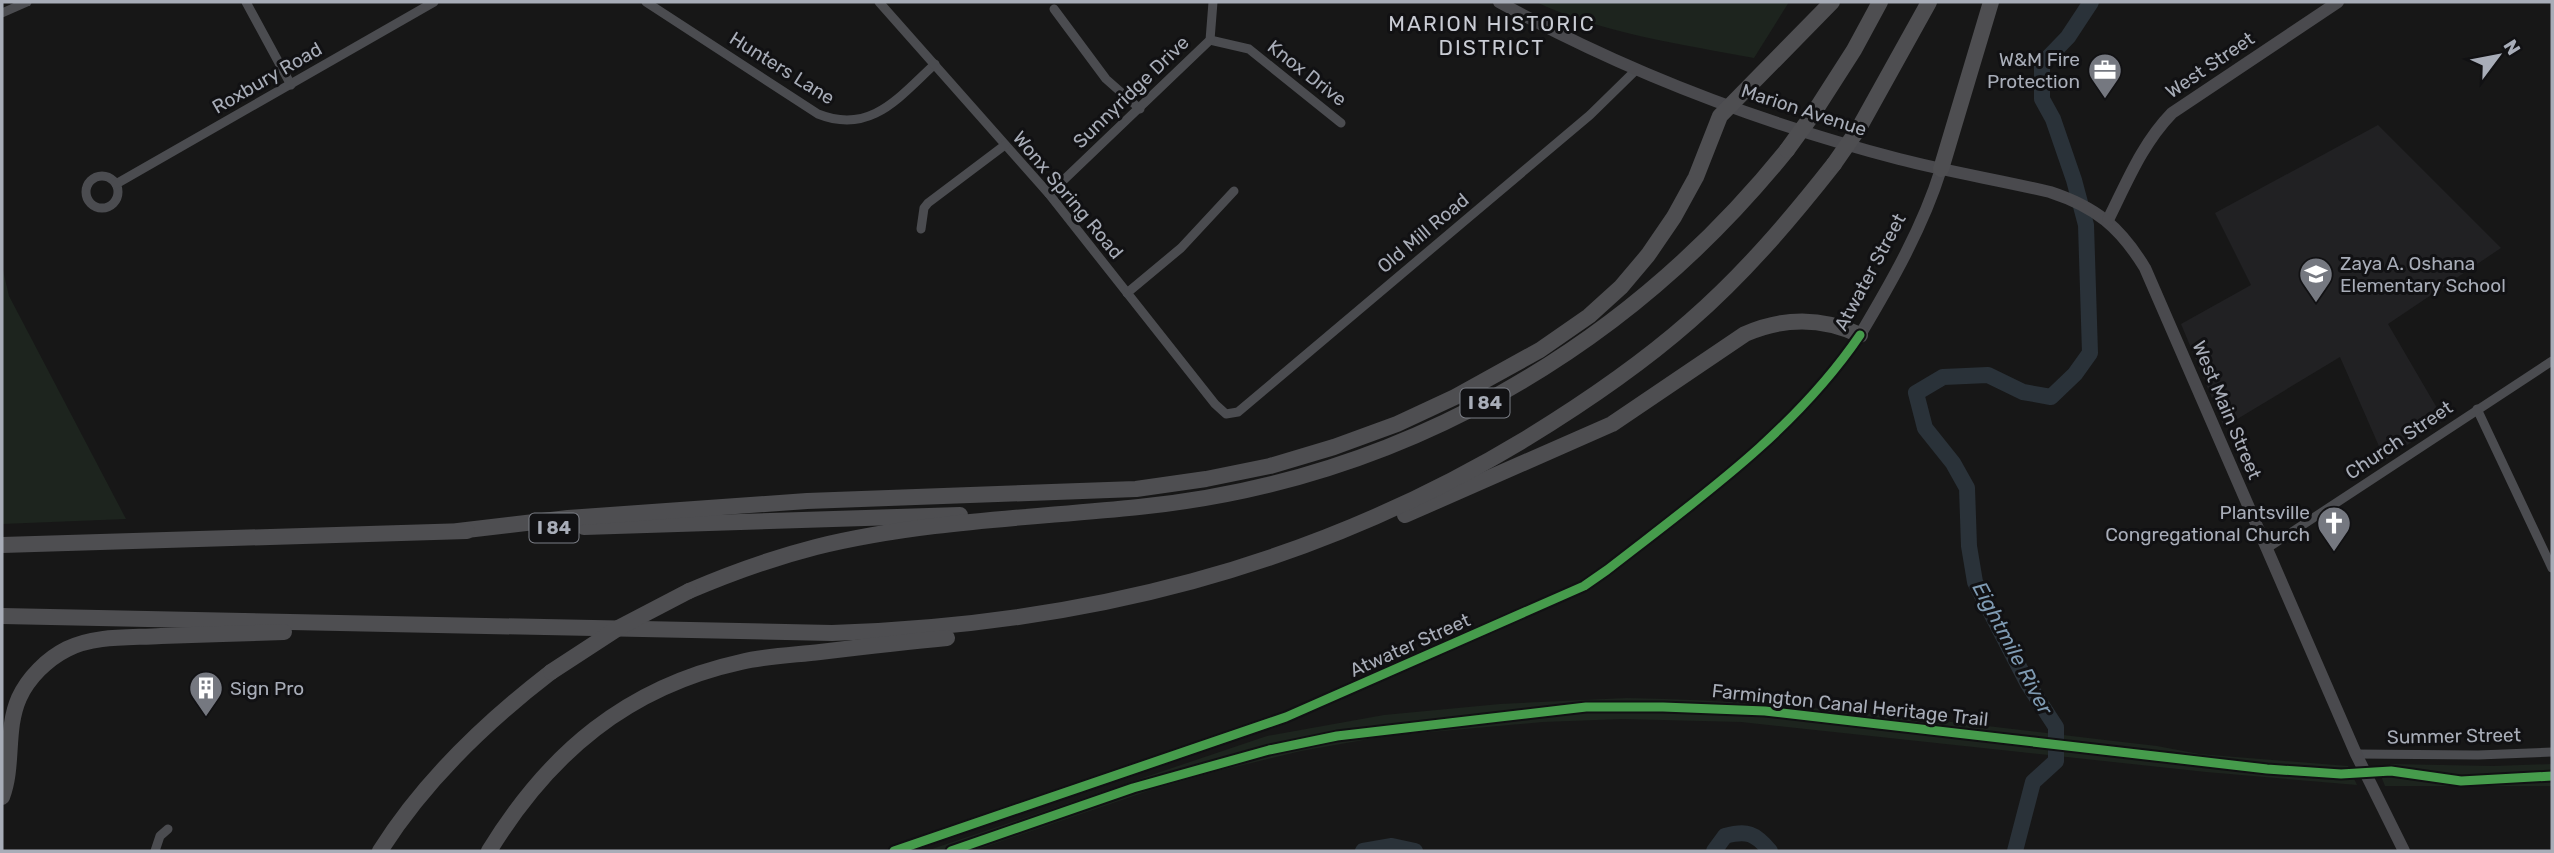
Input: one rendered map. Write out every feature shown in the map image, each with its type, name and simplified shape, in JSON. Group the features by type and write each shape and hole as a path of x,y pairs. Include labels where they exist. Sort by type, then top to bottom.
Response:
{"highway":[{"path":"458,531 594,516 807,501 1136,489 1238,473 1334,447 1397,424 1455,397 1540,350 1605,302 1648,255 1674,217 1696,177 1716,123 1728,106 1832,2"},
{"name":"I 84","path":"2,545 1106,510 1209,497 1307,475 1402,442 1492,399 1569,352 1633,306 1706,240 1754,190 1787,150 1854,50 1880,2"},
{"name":"I 84","path":"2,616 832,633 983,624 1082,608 1179,586 1276,557 1369,520 1460,477 1598,393 1661,345 1715,298 1781,229 1834,164 1859,128 1929,2"},
{"path":"1941,169 1991,2"},
{"path":"1276,557 1362,533 1601,428 1631,412 1726,347 1760,328 1806,320 1837,326 1860,335"},
{"path":"380,851 423,793 468,744 509,706 551,672 620,627 689,591 764,562 846,541 917,529 1106,510"},
{"path":"489,851 527,794 569,749 612,715 676,682 744,661 990,632 1082,608"},
{"path":"2,797 9,769 14,711 21,695 29,681 53,657 83,642 117,638 477,626"}],"main road":[{"name":"Marion Avenue","path":"1499,2 1555,32 1728,106 1864,149 1941,169 2032,187 2072,199 2108,220"},
{"name":"West Street","path":"2108,220 2146,144 2172,113 2338,2"},
{"name":"Atwater Street","path":"1860,335 1886,291 1929,202 1941,169"},
{"name":"West Main Street","path":"2108,220 2123,234 2145,268 2356,754 2404,851"}],"street":[{"path":"2,13 27,2"},
{"path":"246,2 291,85"},
{"name":"Roxbury Road","path":"116,184 434,2"},
{"name":"Hunters Lane","path":"646,2 809,108 835,121 870,117 891,103 935,64"},
{"name":"Wonx Spring Road","path":"879,2 1049,194 1215,404 1226,414"},
{"name":"Sunnyridge Drive","path":"1049,194 1210,40 1213,2"},
{"path":"1054,9 1106,79 1140,109"},
{"name":"Knox Drive","path":"1210,40 1249,49 1342,123"},
{"name":"Old Mill Road","path":"1226,414 1238,411 1260,394 1590,115 1637,69"},
{"path":"921,229 924,208 928,203 1004,145"},
{"path":"1127,293 1181,248 1234,191"},
{"name":"Atwater Street","path":"894,851 1286,717 1584,586 1770,439 1820,387 1860,335"},
{"name":"Church Street","path":"2266,549 2552,361"},
{"path":"2477,409 2552,568"},
{"name":"Summer Street","path":"2356,754 2478,755 2552,752"},
{"path":"155,851 160,836 168,828"}],"shaded area":[{"path":"1536,2 1789,2 1754,58 1616,30"},
{"name":"Zaya A. Oshana Elementary School","path":"2378,125 2501,248 2388,324 2444,420 2385,460 2340,357 2224,427 2181,324 2251,285 2215,213"},
{"path":"2,266 9,296 126,519 2,524"},
{"path":"1627,698 1826,709 2157,746 2199,754 2348,766 2357,785 2206,772 1741,722 1623,719 1543,722 1386,736 1301,751 1148,791 973,851 926,851 1267,736 1384,715 1500,704"},
{"path":"2391,764 2552,764 2552,786 2385,786 2381,776 2384,769"}],"waterway":[{"name":"Eightmile River","path":"2015,851 2033,782 2056,761 2056,727 2028,684 1975,582 1969,546 1967,488 1953,463 1925,428 1916,393 1943,377 1988,375 2023,392 2051,397 2075,374 2090,353 2086,225 2053,119 2042,99 2042,64 2068,37 2091,2"},
{"path":"1714,851 1725,836 1739,833 1750,834 1770,851"},
{"path":"1363,851 1392,846 1415,851"}],"cycle path":[{"path":"894,851 1286,717 1584,586 1710,490 1775,433 1834,370 1860,335"},
{"name":"Farmington Canal Heritage Trail","path":"951,851 1133,788 1269,750 1337,736 1586,707 1765,711 2267,769 2341,774 2391,771 2461,781 2552,776"}],"place":[{"name":"W&M Fire Protection","path":"2105,100"},
{"name":"Zaya A. Oshana Elementary School","path":"2316,304"},
{"name":"Plantsville Congregational Church","path":"2334,553"},
{"name":"Sign Pro","path":"206,718"}],"district":[{"name":"MARION HISTORIC DISTRICT","path":"1492,35"}]}
